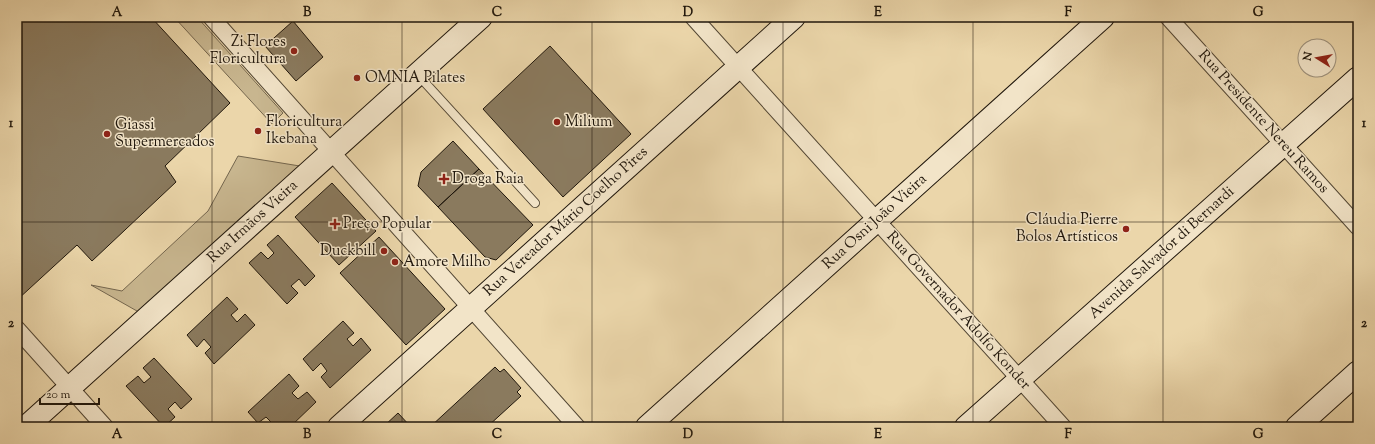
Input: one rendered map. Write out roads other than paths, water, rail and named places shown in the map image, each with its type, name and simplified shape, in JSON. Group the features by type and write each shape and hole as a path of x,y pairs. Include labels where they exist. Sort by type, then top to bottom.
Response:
{"street":[{"path":"211,17 577,427"},
{"name":"Rua Irmãos Vieira","path":"26,427 481,17"},
{"name":"Rua Governador Adolfo Konder","path":"693,17 1063,427"},
{"name":"Rua Vereador Mário Coelho Pires","path":"338,427 794,17"},
{"name":"Rua Osni João Vieira","path":"647,427 1103,17"},
{"name":"Rua Presidente Nereu Ramos","path":"1168,17 1358,227"},
{"name":"Avenida Salvador di Bernardi","path":"966,427 1358,78"},
{"path":"17,329 105,427"},
{"path":"1296,427 1358,372"}],"lane":[{"path":"417,75 535,203"}],"place":[{"name":"Zi Flores Floricultura","path":"294,51"},
{"name":"OMNIA Pilates","path":"357,78"},
{"name":"Milium","path":"557,122"},
{"name":"Floricultura Ikebana","path":"258,131"},
{"name":"Giassi Supermercados","path":"107,134"},
{"name":"Droga Raia","path":"444,179"},
{"name":"Preço Popular","path":"335,224"},
{"name":"Cláudia Pierre Bolos Artísticos","path":"1126,229"},
{"name":"Duckbill","path":"384,251"},
{"name":"Amore Milho","path":"395,262"}]}
